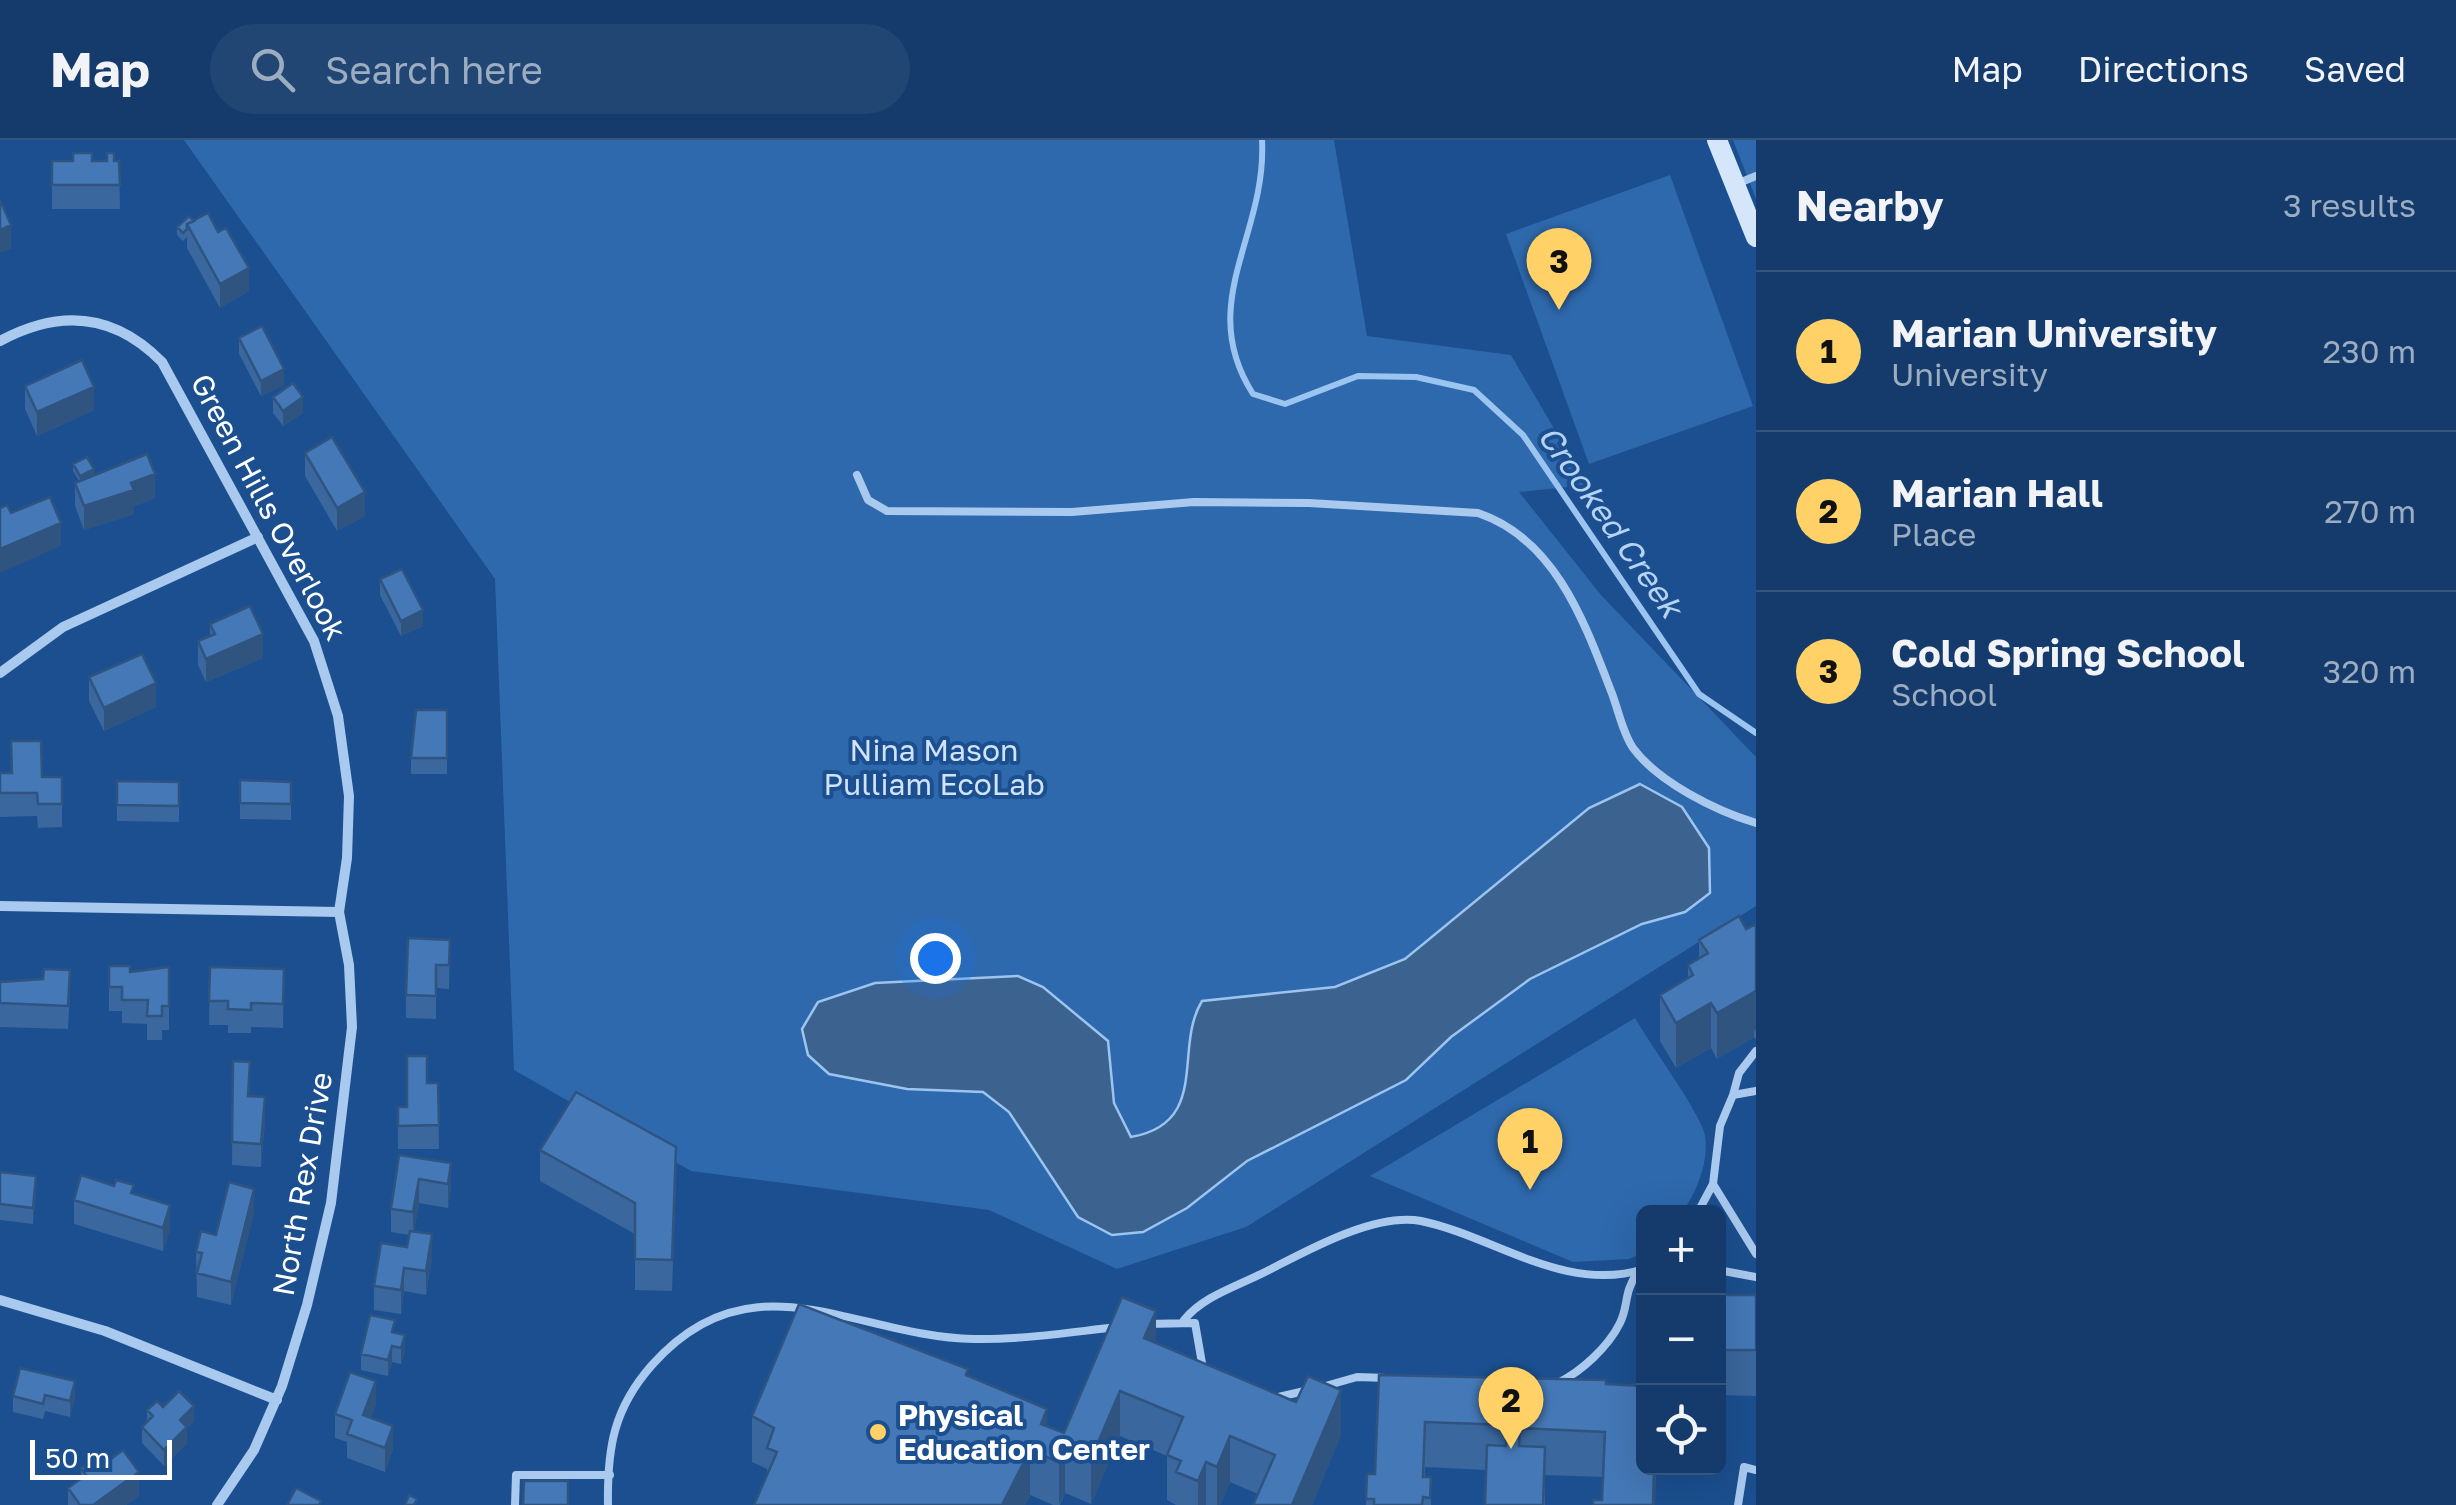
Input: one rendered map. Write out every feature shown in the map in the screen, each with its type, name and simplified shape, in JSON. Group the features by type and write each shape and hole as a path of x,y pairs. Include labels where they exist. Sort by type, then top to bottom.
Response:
{"street":[{"path":"1717,140 1756,237"},
{"name":"Green Hills Overlook","path":"0,342 56,319 92,320 117,328 150,349 167,368 314,641 338,716 350,813 339,912"},
{"path":"0,673 62,627 258,537"},
{"path":"0,906 339,912"},
{"name":"North Rex Drive","path":"218,1505 254,1450 276,1400 316,1272 340,1142 352,1009 339,912"},
{"path":"0,1300 105,1331 276,1400"}],"lane":[{"path":"1735,185 1756,176"},
{"path":"857,476 868,500 888,512 1072,512 1194,502 1309,503 1478,513 1500,520 1550,564 1568,594 1592,642 1630,744 1651,768 1756,823"},
{"path":"1702,1205 1713,1184 1720,1126 1739,1074 1756,1050"},
{"path":"1734,1095 1756,1091"},
{"path":"1713,1184 1756,1254"},
{"path":"1184,1320 1213,1297 1304,1252 1365,1226 1418,1220 1546,1265 1581,1273 1636,1271"},
{"path":"1726,1271 1756,1277"},
{"path":"1540,1388 1576,1374 1598,1351 1621,1322 1625,1291 1636,1276"},
{"path":"608,1505 616,1422 628,1393 664,1352 700,1323 748,1306 827,1311 973,1340 1184,1320 1195,1322 1203,1369 1215,1379"},
{"path":"1260,1396 1276,1398 1357,1377 1394,1379"},
{"path":"1738,1505 1744,1467 1756,1470"},
{"path":"515,1505 516,1475 610,1475"}],"green space":[{"name":"Nina Mason Pulliam EcoLab","path":"184,140 1334,140 1367,336 1511,355 1587,485 1519,492 1601,595 1756,757 1756,906 1246,1227 1117,1269 989,1210 691,1171 514,1070 495,579"},
{"path":"1733,140 1756,140 1756,199"},
{"path":"1670,175 1753,406 1589,464 1506,234"},
{"path":"1635,1018 1692,1107 1706,1142 1701,1174 1687,1205 1636,1205 1636,1256 1629,1259 1573,1262 1370,1176"}],"shaded area":[{"path":"1640,784 1682,807 1709,848 1710,893 1685,912 1642,924 1530,979 1451,1037 1406,1080 1247,1161 1187,1208 1143,1232 1112,1235 1078,1217 1009,1112 983,1092 907,1089 829,1074 808,1055 802,1029 818,1002 875,983 1018,976 1043,987 1108,1041 1114,1103 1131,1137 1156,1129 1172,1116 1181,1100 1194,1020 1202,1001 1335,987 1405,959 1589,808"}],"building":[{"path":"73,153 92,153 92,161 107,161 107,153 114,153 114,161 119,161 120,185 52,185 52,161 73,161"},
{"path":"0,200 11,225 0,230"},
{"path":"208,213 218,232 226,228 249,268 220,284 187,224"},
{"path":"189,216 194,221 187,224 183,233 177,227"},
{"path":"262,326 284,369 261,381 239,338"},
{"path":"82,360 94,387 37,412 25,386"},
{"path":"293,383 303,397 283,411 273,397"},
{"path":"332,437 365,492 337,508 305,453"},
{"path":"147,454 155,474 131,483 134,490 84,506 75,483"},
{"path":"87,457 94,469 80,476 73,464"},
{"path":"50,497 61,523 0,549 0,508 7,505 11,513"},
{"path":"402,569 423,610 401,621 380,579"},
{"path":"250,606 263,634 206,659 198,641 215,634 210,624"},
{"path":"142,654 156,683 104,708 89,677"},
{"path":"416,710 447,710 447,758 411,758"},
{"path":"11,741 41,741 42,777 62,777 62,804 38,804 37,793 0,793 0,773 12,773"},
{"path":"240,780 291,782 291,804 240,803"},
{"path":"117,781 179,782 179,806 117,805"},
{"path":"1739,916 1746,929 1756,924 1756,991 1717,1013 1711,1003 1676,1023 1660,995 1693,975 1688,965 1708,953 1699,940"},
{"path":"408,938 450,940 449,965 436,965 436,996 406,995"},
{"path":"109,966 130,966 130,972 169,967 169,1006 162,1006 162,1016 147,1016 148,1000 122,1000 122,987 109,987"},
{"path":"210,967 284,969 283,1004 251,1003 251,1010 228,1009 228,1001 209,1001"},
{"path":"44,969 70,970 68,1006 0,1003 0,982 43,979"},
{"path":"407,1056 427,1056 427,1083 438,1083 439,1125 398,1126 398,1107 407,1107"},
{"path":"233,1061 250,1062 248,1096 265,1097 261,1144 232,1142"},
{"path":"576,1092 676,1147 672,1260 635,1259 635,1203 540,1150"},
{"path":"399,1155 451,1163 448,1184 419,1179 413,1212 391,1209"},
{"path":"0,1172 36,1176 33,1208 0,1204"},
{"path":"81,1175 114,1186 116,1180 134,1185 131,1193 170,1205 163,1228 74,1200"},
{"path":"229,1182 254,1189 231,1282 197,1273 202,1253 196,1252 201,1231 216,1235"},
{"path":"410,1231 432,1234 426,1271 404,1268 401,1290 374,1286 381,1243 407,1247"},
{"path":"1726,1295 1756,1295 1756,1350 1726,1350"},
{"path":"1122,1297 1156,1311 1144,1338 1296,1402 1308,1376 1341,1390 1292,1505 1253,1505 1275,1455 1230,1436 1217,1467 1206,1462 1198,1481 1176,1472 1181,1461 1167,1455 1183,1417 1120,1391 1091,1459 1065,1448 1059,1462 1030,1450 1002,1505 754,1505 777,1452 767,1448 774,1428 752,1416 799,1304 968,1369 966,1375 1047,1409 1041,1424 1064,1433"},
{"path":"370,1315 395,1320 392,1332 405,1335 401,1348 392,1346 388,1360 361,1354"},
{"path":"20,1368 75,1381 70,1401 45,1395 43,1404 13,1396"},
{"path":"350,1372 376,1381 363,1415 393,1426 385,1448 347,1434 352,1420 335,1414"},
{"path":"1379,1375 1606,1380 1606,1384 1636,1386 1636,1475 1654,1475 1653,1505 1593,1505 1593,1500 1602,1500 1605,1432 1520,1428 1519,1446 1545,1447 1543,1505 1485,1505 1487,1445 1506,1446 1507,1425 1425,1422 1423,1477 1431,1477 1430,1498 1423,1497 1422,1505 1374,1505 1374,1499 1366,1499 1367,1474 1375,1474"},
{"path":"179,1391 194,1406 180,1420 187,1427 164,1450 142,1427 153,1416 147,1410 157,1401 163,1407"},
{"path":"123,1450 139,1472 93,1505 80,1505 68,1488 86,1475 81,1468 94,1458 100,1467"},
{"path":"524,1481 568,1481 568,1505 523,1505"},
{"path":"296,1488 321,1501 319,1505 287,1505"},
{"path":"409,1495 417,1499 414,1505 405,1505"}],"waterway":[{"name":"Crooked Creek","path":"1262,140 1255,207 1232,299 1231,329 1237,361 1253,394 1285,404 1358,376 1416,377 1474,390 1523,435 1699,694 1756,733"}],"place":[{"name":"Cold Spring School","path":"1559,310"},
{"name":"Marian University","path":"1530,1190"},
{"name":"Physical Education Center","path":"878,1432"},
{"name":"Marian Hall","path":"1511,1449"}]}
